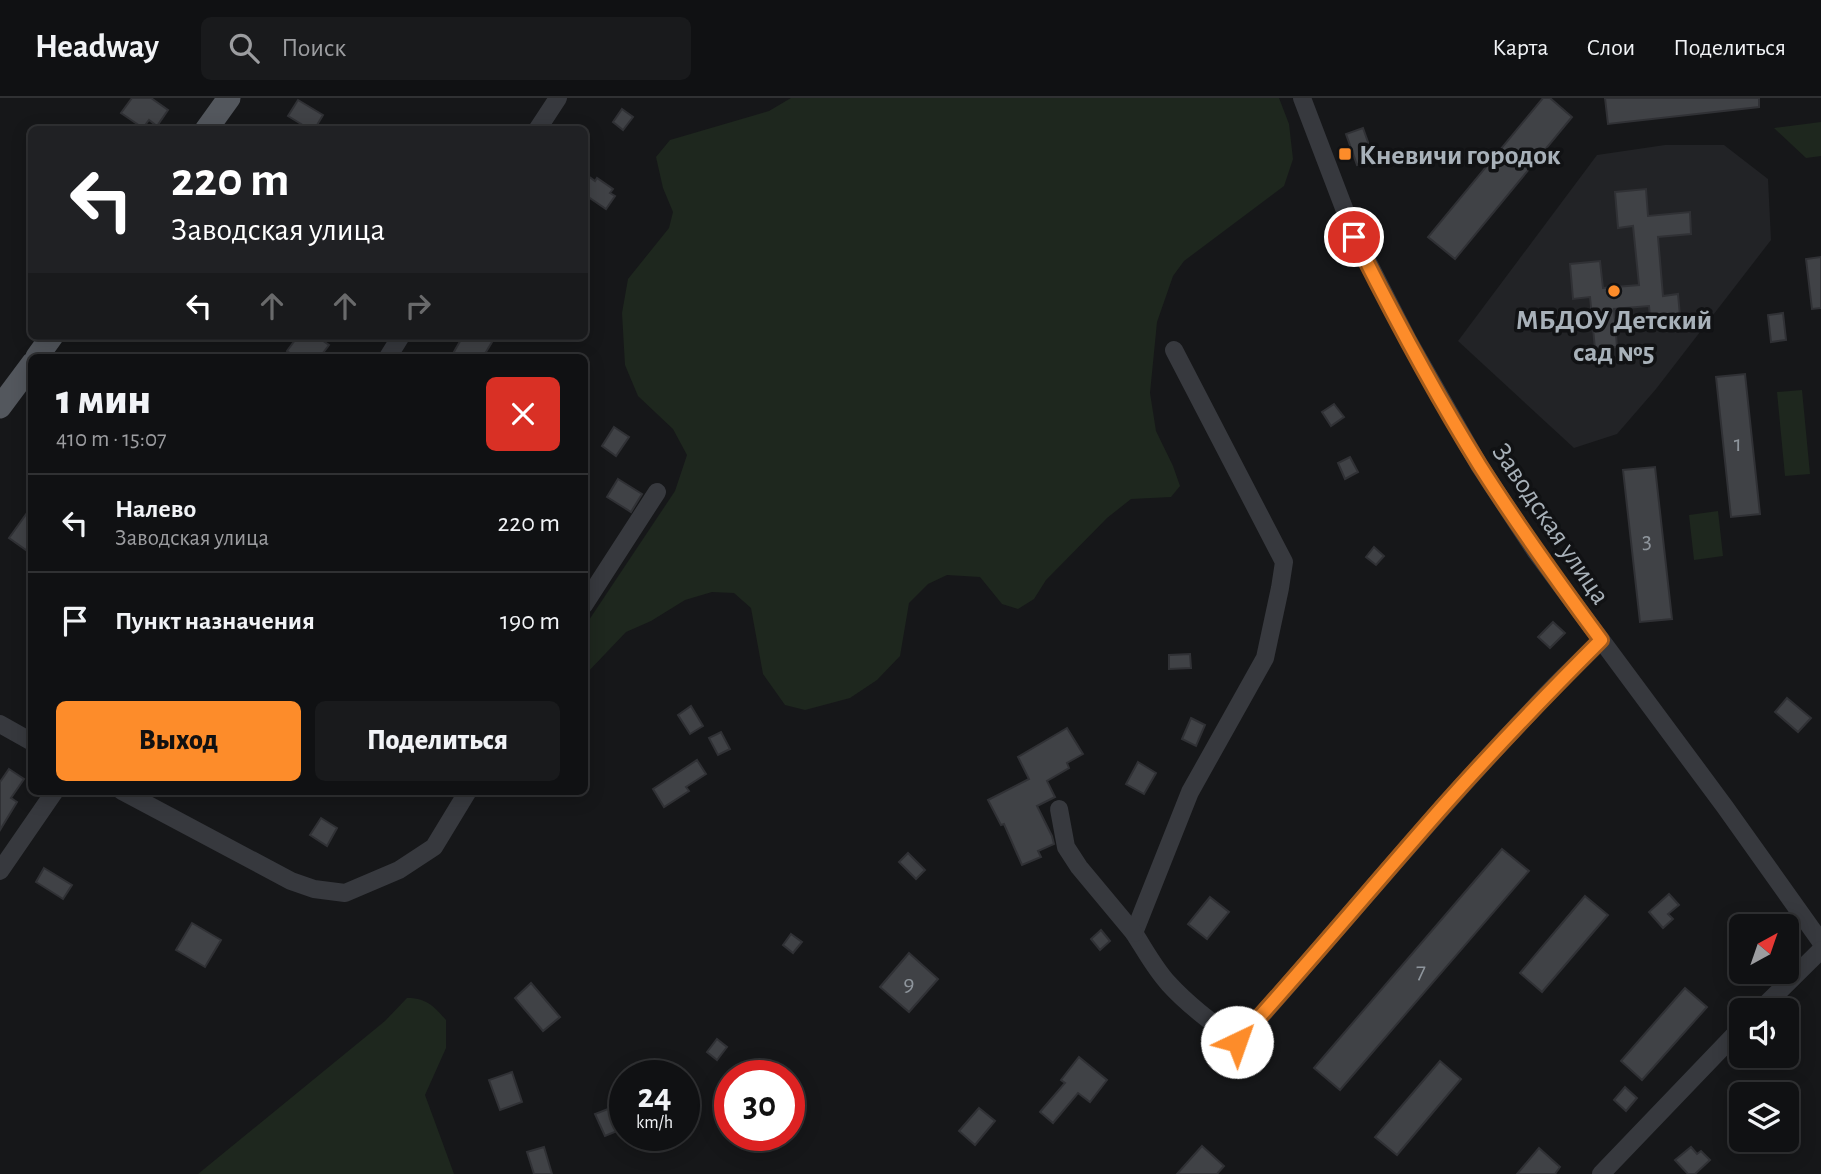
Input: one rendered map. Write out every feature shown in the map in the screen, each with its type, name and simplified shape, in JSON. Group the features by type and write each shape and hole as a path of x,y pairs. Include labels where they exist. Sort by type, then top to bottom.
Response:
{"main road":[{"path":"209,126 229,98"},
{"path":"0,408 28,370"}],"street":[{"path":"540,126 558,98"},
{"name":"Заводская улица","path":"1302,98 1354,237 1409,342 1479,465 1536,552 1703,776 1821,942"},
{"path":"1134,933 1190,792 1265,658 1284,562 1174,350"},
{"path":"588,599 657,492"},
{"path":"1059,809 1066,847 1134,933 1168,983 1201,1014 1237,1042 1310,962 1447,802 1535,706 1601,640"},
{"path":"0,724 28,740"},
{"path":"0,871 52,795"},
{"path":"130,795 291,881 314,889 345,893 399,870 434,847 466,795"},
{"path":"1772,998 1821,950"},
{"path":"1601,1174 1729,1041"}],"shaded area":[{"path":"791,98 1279,98 1289,124 1293,159 1284,186 1184,261 1173,276 1157,322 1150,393 1156,431 1180,486 1171,497 1131,499 1107,518 1046,580 1034,599 1018,609 1002,604 980,577 947,575 928,584 909,603 900,656 877,680 850,698 805,710 785,705 763,674 751,608 734,593 712,592 685,600 651,621 626,632 588,672 588,622 675,491 687,455 673,429 638,396 625,365 622,313 628,279 669,228 673,212 663,188 656,157 670,140 769,111"},
{"path":"1821,122 1821,156 1806,158 1774,128"},
{"name":"МБДОУ Детский сад №5","path":"1665,145 1724,145 1768,179 1771,240 1656,389 1617,434 1574,448 1458,341 1597,155"},
{"path":"1802,390 1810,474 1785,476 1777,392"},
{"path":"1718,511 1723,556 1694,560 1689,515"},
{"path":"407,998 419,999 429,1004 446,1020 446,1048 425,1095 454,1174 198,1174 385,1021"}],"building":[{"path":"132,98 151,98 168,110 157,126 149,120 144,126 140,126 121,113"},
{"path":"1543,98 1550,98 1572,117 1455,259 1428,237"},
{"path":"1605,98 1759,98 1759,107 1608,124"},
{"path":"298,100 323,115 316,126 304,126 288,116"},
{"path":"622,109 633,117 623,130 613,122"},
{"path":"1363,128 1374,159 1357,165 1346,134"},
{"path":"588,176 595,181 597,178 613,189 610,193 615,196 606,209 588,197"},
{"path":"1646,189 1648,216 1690,212 1691,234 1658,237 1663,296 1678,294 1681,327 1651,329 1649,306 1614,309 1617,347 1595,349 1590,297 1573,299 1570,264 1600,261 1603,288 1639,285 1633,226 1618,228 1615,192"},
{"path":"1821,257 1821,308 1812,309 1806,259"},
{"path":"1783,313 1786,340 1771,342 1768,315"},
{"path":"295,340 322,340 329,345 322,354 291,354 287,351"},
{"path":"461,340 492,342 485,354 453,354"},
{"path":"1745,374 1760,514 1731,517 1716,377"},
{"path":"1334,404 1344,417 1331,426 1322,412"},
{"path":"614,427 629,437 616,456 602,446"},
{"path":"1350,457 1358,472 1345,479 1338,463"},
{"path":"1655,467 1672,619 1640,622 1623,470"},
{"path":"618,479 642,494 631,512 607,497"},
{"path":"28,512 28,547 26,550 9,538"},
{"path":"1374,547 1384,556 1376,565 1366,557"},
{"path":"1553,622 1565,633 1550,648 1538,637"},
{"path":"1190,654 1191,668 1169,669 1169,655"},
{"path":"1787,698 1811,718 1798,732 1775,712"},
{"path":"691,706 703,726 690,734 678,715"},
{"path":"1191,718 1205,725 1196,746 1182,739"},
{"path":"1067,728 1083,754 1067,763 1069,768 1047,781 1055,797 1037,806 1054,844 1038,851 1041,857 1022,865 1004,824 1001,825 988,800 1029,779 1018,757"},
{"path":"721,732 730,749 718,755 709,738"},
{"path":"697,760 706,774 686,787 689,791 664,807 653,789"},
{"path":"1138,762 1156,773 1144,794 1126,784"},
{"path":"9,769 24,779 11,798 17,802 0,830 0,782"},
{"path":"321,818 337,828 327,846 310,835"},
{"path":"1502,849 1529,871 1340,1090 1314,1068"},
{"path":"908,853 925,870 916,879 899,862"},
{"path":"44,868 72,885 63,899 36,882"},
{"path":"1669,894 1679,905 1668,914 1673,919 1663,928 1649,912"},
{"path":"1585,896 1608,915 1542,992 1520,973"},
{"path":"1210,897 1229,912 1207,939 1188,924"},
{"path":"192,923 221,940 205,967 176,950"},
{"path":"1101,930 1110,941 1100,950 1091,939"},
{"path":"791,934 802,942 793,953 783,945"},
{"path":"909,953 938,979 909,1012 880,987"},
{"path":"531,983 560,1017 543,1031 515,998"},
{"path":"1685,988 1707,1007 1642,1080 1621,1061"},
{"path":"717,1039 727,1047 717,1060 707,1052"},
{"path":"1079,1057 1107,1080 1090,1102 1078,1093 1053,1123 1040,1112 1065,1083 1061,1080"},
{"path":"1440,1061 1461,1079 1397,1155 1375,1137"},
{"path":"512,1072 522,1102 500,1110 489,1080"},
{"path":"1625,1087 1637,1098 1626,1111 1614,1100"},
{"path":"979,1108 995,1121 975,1145 959,1131"},
{"path":"609,1109 609,1134 605,1136 595,1114"},
{"path":"1202,1146 1224,1166 1217,1174 1177,1174"},
{"path":"544,1147 552,1174 534,1174 527,1152"},
{"path":"1691,1147 1697,1154 1701,1151 1710,1160 1695,1174 1688,1174 1675,1160"},
{"path":"1539,1148 1560,1167 1555,1174 1517,1174"}],"place":[{"name":"Кневичи городок","path":"1345,154"},
{"name":"МБДОУ Детский сад №5","path":"1614,291"}],"route":[{"path":"1237,1042 1310,962 1447,802 1535,706 1601,640 1536,552 1479,465 1400,326 1354,237"}]}
